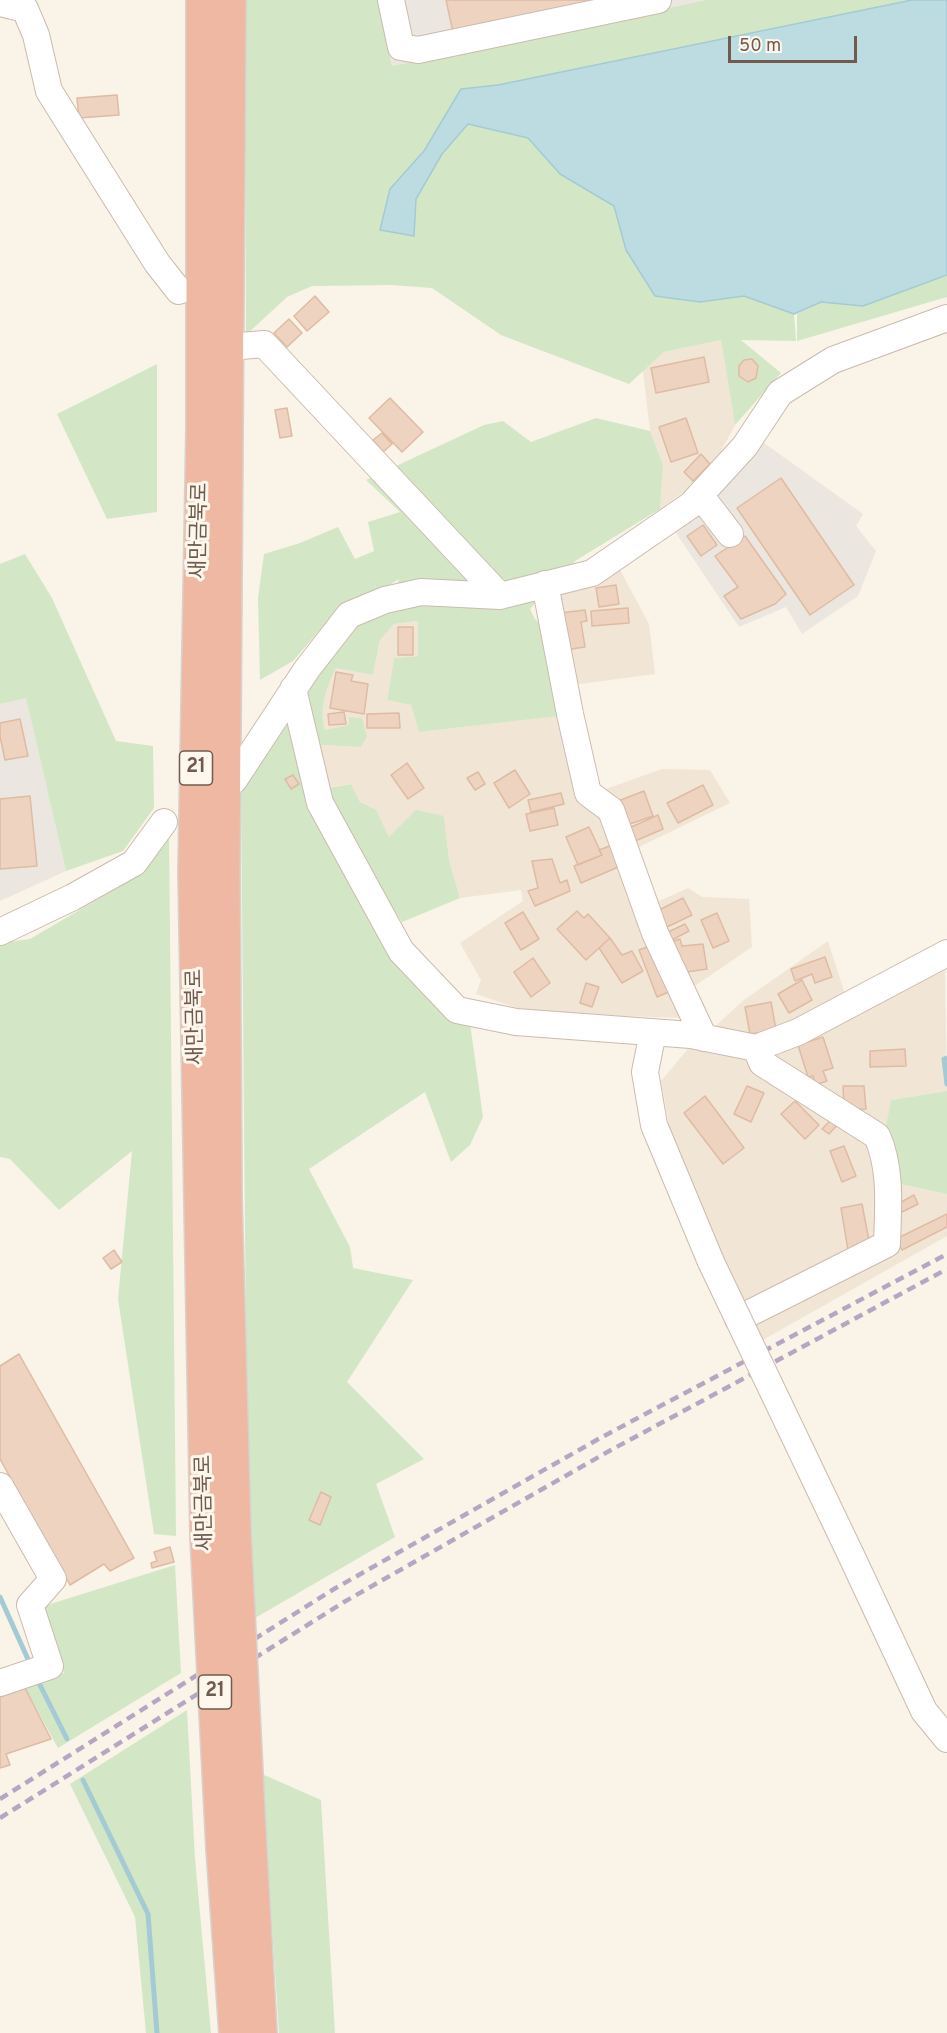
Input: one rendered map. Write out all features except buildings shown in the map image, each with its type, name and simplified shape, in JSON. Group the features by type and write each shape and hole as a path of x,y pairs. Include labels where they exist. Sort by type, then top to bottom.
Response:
{"highway":[{"name":"새만금북로","path":"203,0 203,429 195,872 221,1534 236,1841 236,2033"},
{"name":"새만금북로","path":"221,1534 225,1200 223,868 229,0"},
{"name":"새만금북로","path":"236,1841 260,2033"}],"street":[{"path":"391,0 401,47 418,50 658,0"},
{"path":"0,3 25,9 36,35 50,91 157,263 179,291"},
{"path":"234,780 293,689 349,615 385,600 421,592 500,596 592,573 691,505 745,446 780,393 833,360 947,318"},
{"path":"241,346 264,344 500,596"},
{"path":"700,495 730,534"},
{"path":"545,584 588,793 611,810 655,933 704,1038"},
{"path":"293,689 320,803 401,951 457,1010 516,1022 653,1032 704,1038 756,1048 798,1032 947,953"},
{"path":"0,932 73,897 134,863 164,822"},
{"path":"653,1032 645,1072 654,1125 711,1262 924,1711 947,1738"},
{"path":"738,1319 886,1244 889,1197 884,1150 877,1136 762,1063 756,1048"},
{"path":"0,1486 53,1579 30,1605 39,1670 0,1683"}],"shaded area":[{"path":"378,0 706,0 392,66"},
{"path":"721,340 735,425 709,474 660,509 663,465 650,431 643,371 664,352"},
{"path":"764,443 863,514 856,526 876,551 858,596 802,634 786,607 739,627 672,527"},
{"path":"618,566 649,624 655,674 572,685 553,592"},
{"path":"418,621 418,656 394,658 387,700 411,705 419,732 580,713 594,784 606,789 662,769 710,770 730,803 637,848 657,902 688,888 702,897 749,899 752,947 680,996 682,1018 532,1013 476,994 481,980 460,943 523,901 521,890 460,898 449,860 444,816 389,837 376,811 360,802 351,784 323,788 320,745 361,747 367,737 361,718 349,717 350,725 325,730 323,705 326,686 336,667 373,675 380,640 394,624"},
{"path":"26,697 66,871 0,901 0,704"},
{"path":"828,941 847,1000 764,1040 712,1029 744,1000"},
{"path":"945,970 947,1091 891,1100 895,1183 947,1194 947,1236 761,1341 742,1309 671,1136 661,1081 692,1044 750,1056 857,1014"}],"green space":[{"path":"245,0 378,0 392,66 706,0 912,0 498,85 462,89 424,151 390,189 416,199 442,154 468,123 528,138 560,174 614,206 626,250 700,302 744,296 794,314 796,341 741,340 781,373 735,425 721,340 664,352 629,384 501,335 432,288 392,285 312,286 287,297 246,335"},
{"path":"947,275 947,297 797,341 797,314 821,302 863,306"},
{"path":"157,364 157,512 107,519 57,414"},
{"path":"596,418 650,431 663,465 660,509 575,561 530,609 535,619 543,627 543,645 558,716 419,732 411,705 387,700 394,658 418,656 418,621 394,624 380,640 373,675 336,668 324,698 325,730 349,725 349,717 362,718 367,737 361,747 320,745 306,693 353,627 388,614 399,579 323,626 293,661 260,680 258,598 264,554 300,543 338,527 355,559 374,551 368,522 400,512 366,480 484,425 503,421 531,442"},
{"path":"25,554 52,598 116,741 153,746 154,808 123,851 66,871 26,698 0,704 0,564"},
{"path":"291,719 306,792 351,784 360,802 376,810 389,837 416,810 444,816 449,860 460,898 402,922 396,913 371,919 418,990 470,1023 483,1117 470,1145 451,1162 425,1092 309,1169 350,1247 353,1268 413,1280 347,1382 424,1459 376,1484 395,1537 255,1618 247,1444 241,793"},
{"path":"169,835 176,1536 154,1534 118,1299 132,1151 59,1210 10,1159 0,1157 0,943 30,939 129,881"},
{"path":"947,1091 947,1194 895,1183 886,1127 891,1100"},
{"path":"175,1565 181,1673 58,1748 25,1688 64,1673 44,1606"},
{"path":"187,1710 195,1859 211,2033 146,2033 135,1917 70,1784"},
{"path":"262,1774 321,1800 335,2033 279,2033"}],"water":[{"path":"912,0 947,0 947,275 863,306 821,302 794,314 744,296 700,302 655,296 626,250 614,206 560,174 528,138 468,124 442,154 416,199 414,236 380,230 390,189 424,151 461,89 498,85"}],"waterway":[{"path":"947,1058 944,1059 947,1084"},
{"path":"0,1597 31,1666"},
{"path":"36,1677 67,1739"},
{"path":"83,1780 148,1914 157,2033"}],"railway":[{"path":"0,1799 334,1589 602,1437 947,1254"},
{"path":"0,1818 344,1602 611,1450 947,1269"}]}
